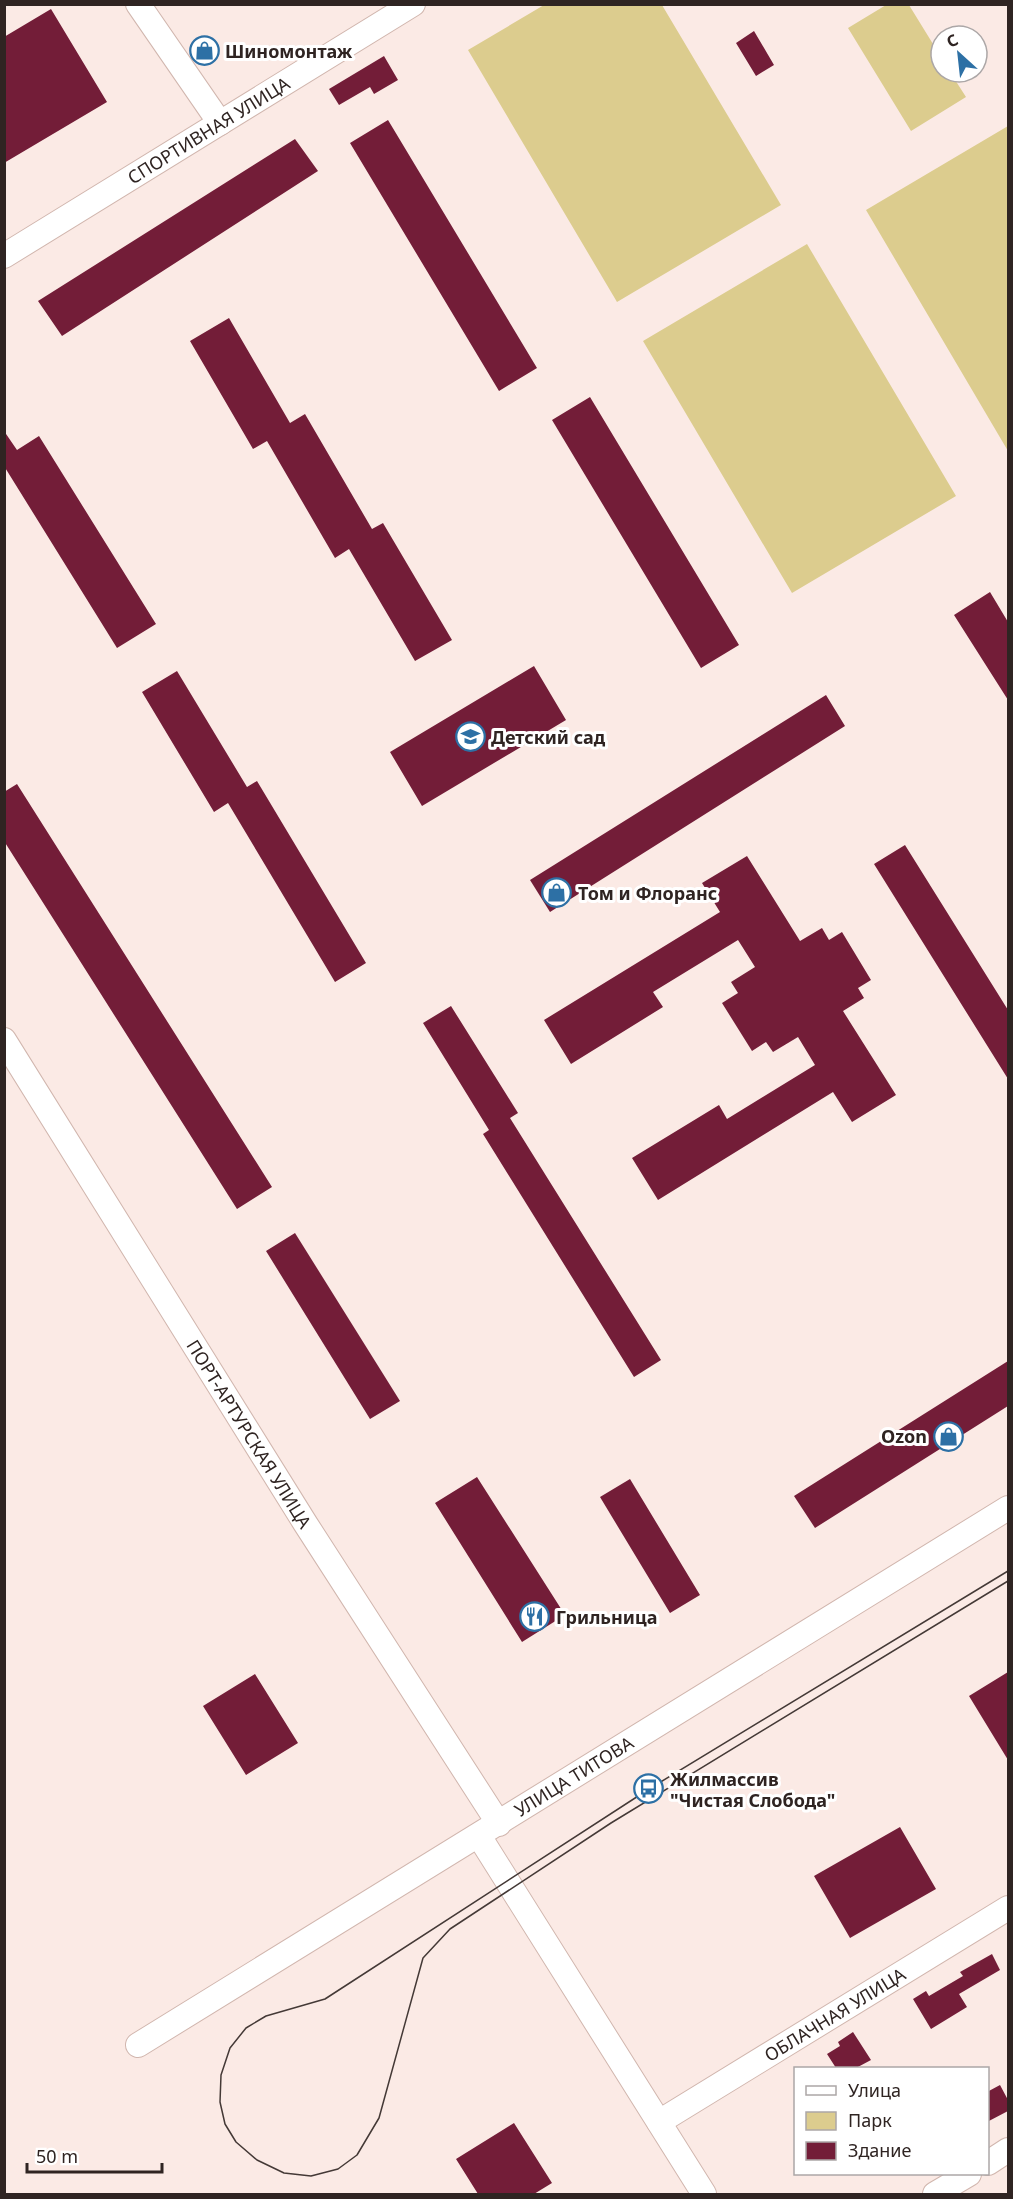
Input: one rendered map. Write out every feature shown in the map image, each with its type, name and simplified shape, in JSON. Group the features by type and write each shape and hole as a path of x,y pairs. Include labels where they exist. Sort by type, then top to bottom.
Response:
{"street":[{"path":"138,4 220,123"},
{"name":"СПОРТИВНАЯ УЛИЦА","path":"4,256 413,4"},
{"name":"ПОРТ-АРТУРСКАЯ УЛИЦА","path":"4,1040 311,1532 489,1830 659,2122 704,2194"},
{"name":"УЛИЦА ТИТОВА","path":"138,2045 1008,1508"},
{"name":"ОБЛАЧНАЯ УЛИЦА","path":"659,2122 1008,1908"},
{"path":"989,2162 1008,2150"},
{"path":"935,2194 967,2175"}],"green space":[{"path":"544,5 662,5 781,205 617,302 468,50"},
{"path":"886,5 909,5 929,38 929,84 958,84 966,97 911,131 848,28"},
{"path":"1008,126 1008,451 866,210"},
{"path":"807,244 956,496 792,593 643,341"}],"building":[{"path":"51,9 107,102 4,163 4,37"},
{"path":"754,31 774,65 756,76 736,43"},
{"path":"384,56 398,80 374,94 370,87 339,105 329,89"},
{"path":"388,120 537,368 499,391 350,143"},
{"path":"295,139 318,171 62,336 38,301"},
{"path":"229,318 290,423 305,414 372,529 383,523 452,640 415,661 349,549 335,558 267,441 253,449 190,341"},
{"path":"590,397 739,645 701,668 552,420"},
{"path":"4,431 17,450 39,436 156,624 117,648 4,466"},
{"path":"990,592 1008,622 1008,700 954,615"},
{"path":"534,666 566,720 422,806 390,752"},
{"path":"177,671 247,787 257,781 366,963 335,982 228,803 214,812 142,692"},
{"path":"826,695 845,726 550,912 530,880"},
{"path":"17,784 272,1187 237,1209 4,841 4,792"},
{"path":"905,845 1008,1010 1008,1079 874,864"},
{"path":"747,856 800,941 822,928 829,940 842,932 871,980 858,988 864,998 843,1011 896,1095 852,1122 833,1092 658,1200 632,1158 719,1105 727,1119 815,1065 798,1037 773,1052 766,1042 752,1051 722,1003 738,993 731,982 755,967 738,940 653,992 663,1007 571,1064 544,1020 720,912 702,883"},
{"path":"451,1006 518,1113 510,1118 661,1360 634,1377 483,1134 489,1130 423,1023"},
{"path":"295,1233 400,1401 370,1419 266,1251"},
{"path":"1008,1361 1008,1406 815,1528 794,1496"},
{"path":"477,1477 565,1615 522,1642 435,1503"},
{"path":"630,1479 700,1595 670,1613 600,1497"},
{"path":"1008,1672 1008,1760 969,1696"},
{"path":"255,1674 298,1743 246,1775 203,1706"},
{"path":"900,1827 936,1889 850,1938 814,1876"},
{"path":"992,1954 1000,1970 959,1994 967,2007 931,2029 913,1999 926,1991 929,1996 963,1976 960,1972"},
{"path":"853,2032 871,2060 858,2067 835,2067 827,2054 840,2046 838,2042"},
{"path":"1000,2085 1008,2100 1008,2111 989,2121 989,2091"},
{"path":"514,2123 552,2183 534,2194 478,2194 456,2159"}],"tram line":[{"path":"1008,1571 649,1789 325,1999 266,2016 246,2028 230,2048 221,2075 220,2102 225,2124 236,2142 257,2160 284,2173 311,2176 338,2169 357,2155 379,2118 423,1958 450,1929 611,1823 1008,1581"}],"place":[{"name":"Шиномонтаж","path":"204,51"},
{"name":"Детский сад","path":"470,737"},
{"name":"Том и Флоранс","path":"557,893"},
{"name":"Ozon","path":"948,1436"},
{"name":"Грильница","path":"535,1617"},
{"name":"Жилмассив \"Чистая Слобода\"","path":"649,1789"}]}
